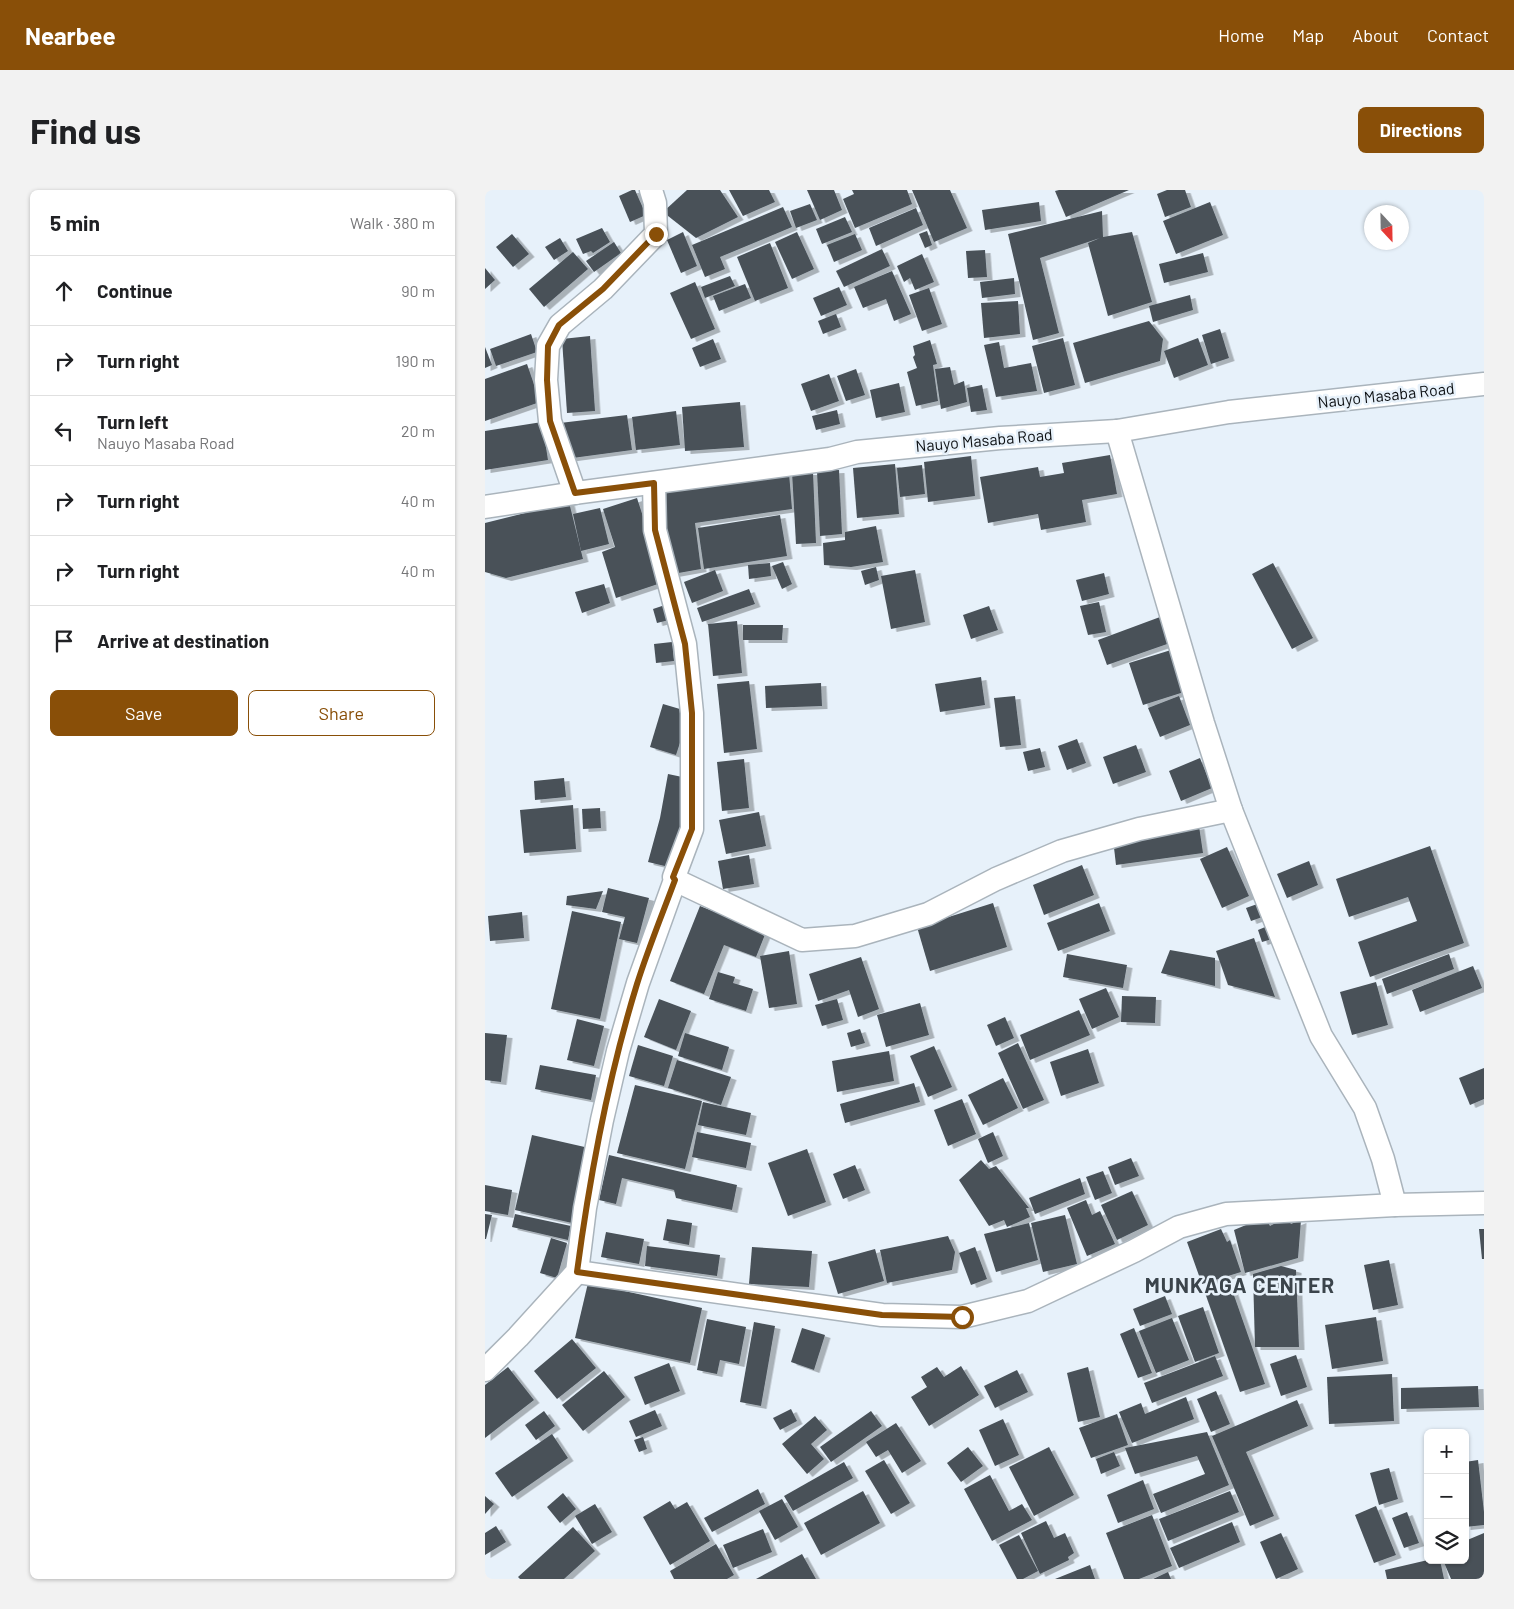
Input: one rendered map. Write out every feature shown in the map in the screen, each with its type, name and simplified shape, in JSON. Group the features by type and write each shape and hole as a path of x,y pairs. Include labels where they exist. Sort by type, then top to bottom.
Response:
{"street":[{"path":"575,493 550,421 547,380 548,346 559,325 603,289 656,234 655,203 651,190"},
{"name":"Nauyo Masaba Road","path":"485,508 575,493 830,459 857,452 1000,438 1117,431 1229,412 1484,384"},
{"path":"1117,431 1203,723 1231,810 1321,1036 1365,1108 1383,1160 1395,1205"},
{"path":"485,1370 577,1272 585,1208 618,1051 638,983 675,880 673,877 692,829 692,713 685,644 655,530 654,483"},
{"path":"675,880 802,940 855,936 928,914 996,879 1062,851 1139,829 1231,810"},
{"path":"577,1272 882,1315 962,1317 1028,1301 1134,1251 1179,1227 1226,1214 1395,1205 1484,1203"}],"building":[{"path":"635,190 646,215 630,222 619,196"},
{"path":"687,190 720,190 738,217 696,238 663,212"},
{"path":"729,190 769,190 775,202 743,216"},
{"path":"807,190 834,190 842,210 820,220"},
{"path":"852,190 907,190 912,204 855,228 843,199 854,194"},
{"path":"912,190 950,190 967,228 934,242"},
{"path":"1129,190 1066,217 1055,191"},
{"path":"1167,190 1185,190 1191,207 1165,217 1157,194"},
{"path":"1039,202 1041,221 985,230 982,210"},
{"path":"1210,202 1223,235 1176,254 1163,221"},
{"path":"810,204 817,220 796,228 790,211"},
{"path":"783,207 792,227 720,257 725,269 705,277 692,245"},
{"path":"916,208 923,225 876,246 869,228"},
{"path":"1102,211 1103,237 1132,232 1152,302 1108,316 1088,243 1100,238 1040,258 1059,333 1033,340 1008,234"},
{"path":"845,217 852,232 822,244 816,229"},
{"path":"602,228 610,242 593,253 591,251 583,254 576,239"},
{"path":"927,231 932,245 925,248 919,234"},
{"path":"683,232 697,266 681,273 667,240"},
{"path":"797,232 814,269 792,279 775,242"},
{"path":"512,234 529,254 513,267 496,247"},
{"path":"855,234 862,250 834,262 827,245"},
{"path":"560,238 568,251 554,260 545,247"},
{"path":"614,242 621,253 594,272 586,261"},
{"path":"770,243 788,288 755,301 737,257"},
{"path":"882,249 890,266 844,287 836,271"},
{"path":"985,250 987,277 968,278 966,251"},
{"path":"573,252 588,269 544,307 529,289"},
{"path":"1203,253 1208,272 1164,283 1159,264"},
{"path":"922,254 934,282 915,290 910,278 904,282 897,266"},
{"path":"485,268 495,280 485,289"},
{"path":"892,271 911,314 894,321 886,299 863,308 854,287"},
{"path":"730,276 735,286 705,298 701,287"},
{"path":"1014,278 1015,294 982,298 980,282"},
{"path":"695,282 715,329 691,339 670,293"},
{"path":"745,284 751,298 719,311 713,296"},
{"path":"839,287 847,305 821,316 813,298"},
{"path":"929,288 942,324 922,331 909,295"},
{"path":"1190,295 1193,310 1153,322 1149,306"},
{"path":"1018,301 1020,334 984,338 981,303"},
{"path":"836,314 841,327 823,334 818,321"},
{"path":"1149,321 1163,339 1160,361 1085,383 1073,343"},
{"path":"1220,329 1229,358 1211,364 1202,335"},
{"path":"531,334 537,352 496,366 490,349"},
{"path":"590,336 595,411 567,413 562,339"},
{"path":"1063,338 1075,385 1044,393 1032,346"},
{"path":"1198,338 1208,365 1174,378 1164,351"},
{"path":"713,339 721,359 700,367 692,348"},
{"path":"930,340 937,364 933,365 938,401 916,406 907,372 917,368 913,357 915,355 913,346"},
{"path":"999,342 1004,368 1031,363 1037,391 996,397 984,345"},
{"path":"485,347 492,365 485,368"},
{"path":"527,364 540,402 485,421 485,379"},
{"path":"950,367 954,385 964,381 967,402 941,409 935,369"},
{"path":"856,369 865,395 846,401 837,376"},
{"path":"829,374 839,401 811,411 801,384"},
{"path":"899,383 905,412 876,418 870,390"},
{"path":"982,385 987,410 971,412 967,388"},
{"path":"740,402 744,447 685,451 682,407"},
{"path":"837,410 840,424 816,430 812,416"},
{"path":"676,411 680,445 636,450 632,417"},
{"path":"627,415 632,450 565,459 560,423"},
{"path":"542,422 548,460 485,470 485,431"},
{"path":"1110,455 1117,494 1082,500 1086,522 1041,530 1038,514 988,523 980,477 1038,467 1040,477 1064,473 1062,463"},
{"path":"971,456 975,496 928,502 924,462"},
{"path":"895,464 899,514 857,518 853,468"},
{"path":"922,465 925,494 900,497 897,468"},
{"path":"839,470 842,534 820,536 817,471"},
{"path":"792,472 813,472 816,543 796,544"},
{"path":"789,473 792,509 695,523 701,569 673,574 661,491"},
{"path":"637,498 664,582 616,598 602,552 615,547 603,509"},
{"path":"569,502 583,559 506,578 485,572 485,523"},
{"path":"600,508 609,544 581,551 573,514"},
{"path":"780,515 787,556 704,569 698,528"},
{"path":"876,526 883,562 851,567 824,565 823,543 845,540 845,532"},
{"path":"783,562 792,584 782,589 772,566"},
{"path":"770,563 771,576 749,579 748,565"},
{"path":"1273,563 1313,638 1292,649 1252,574"},
{"path":"876,567 879,580 865,585 861,571"},
{"path":"715,570 723,591 692,603 684,582"},
{"path":"915,570 925,622 891,629 881,576"},
{"path":"1104,573 1109,594 1082,601 1076,580"},
{"path":"604,584 610,603 582,613 575,592"},
{"path":"749,589 755,604 702,622 697,608"},
{"path":"1099,602 1106,632 1088,635 1080,606"},
{"path":"665,605 669,620 657,623 653,609"},
{"path":"989,606 998,630 971,639 963,615"},
{"path":"1160,617 1170,643 1107,665 1098,640"},
{"path":"737,621 742,673 713,676 708,624"},
{"path":"743,625 783,625 782,640 743,640"},
{"path":"672,642 674,661 656,663 654,644"},
{"path":"1171,650 1184,692 1143,705 1129,663"},
{"path":"981,677 985,705 940,712 935,684"},
{"path":"749,681 757,749 724,753 717,684"},
{"path":"821,683 822,706 766,708 765,686"},
{"path":"1015,696 1021,745 1000,747 994,698"},
{"path":"1179,696 1190,725 1160,737 1148,708"},
{"path":"663,704 690,712 676,755 650,747"},
{"path":"1077,739 1086,763 1067,770 1058,746"},
{"path":"1136,745 1146,772 1113,784 1103,757"},
{"path":"1040,748 1045,767 1028,771 1023,752"},
{"path":"1200,758 1212,788 1181,801 1169,771"},
{"path":"744,759 749,808 722,811 717,762"},
{"path":"668,774 687,778 685,823 669,867 648,862 660,818"},
{"path":"564,778 566,797 535,800 534,781"},
{"path":"573,805 576,849 524,853 520,810"},
{"path":"600,808 601,828 583,829 582,809"},
{"path":"759,812 766,846 726,854 719,820"},
{"path":"1199,826 1203,853 1116,865 1113,839"},
{"path":"1430,846 1464,943 1370,977 1358,942 1417,921 1408,897 1349,917 1336,879"},
{"path":"1227,847 1249,896 1222,908 1200,859"},
{"path":"749,855 754,884 723,889 718,861"},
{"path":"1309,861 1318,885 1287,898 1277,874"},
{"path":"1082,865 1094,895 1044,915 1033,885"},
{"path":"608,888 649,898 637,943 619,939 625,917 602,912"},
{"path":"603,891 596,909 566,905 567,896"},
{"path":"1263,902 1268,915 1251,921 1246,908"},
{"path":"993,903 1007,947 930,971 917,927"},
{"path":"1099,903 1110,931 1058,951 1047,923"},
{"path":"700,906 766,932 756,957 724,945 704,994 670,981"},
{"path":"572,911 621,922 600,1019 551,1009"},
{"path":"522,912 524,938 490,941 488,916"},
{"path":"1270,925 1275,938 1262,942 1258,930"},
{"path":"1254,938 1275,997 1228,985 1216,951"},
{"path":"1170,950 1215,958 1215,986 1161,973"},
{"path":"789,951 797,1004 769,1008 760,956"},
{"path":"1067,954 1127,965 1123,988 1063,977"},
{"path":"1449,954 1454,969 1387,994 1382,979"},
{"path":"861,957 879,1009 858,1017 849,990 818,1001 809,974"},
{"path":"1473,966 1482,988 1420,1012 1412,990"},
{"path":"718,972 735,977 733,983 753,989 746,1011 709,999"},
{"path":"1376,982 1388,1025 1352,1035 1340,992"},
{"path":"1106,988 1119,1017 1092,1029 1079,999"},
{"path":"1122,996 1156,997 1155,1023 1121,1022"},
{"path":"659,999 691,1011 676,1050 644,1037"},
{"path":"837,999 843,1020 822,1026 815,1005"},
{"path":"920,1003 929,1035 886,1047 877,1015"},
{"path":"1079,1010 1090,1035 1030,1060 1020,1035"},
{"path":"1005,1017 1014,1038 996,1046 987,1025"},
{"path":"577,1019 604,1026 594,1066 567,1060"},
{"path":"860,1029 865,1043 851,1047 847,1033"},
{"path":"485,1033 507,1035 501,1082 485,1080"},
{"path":"685,1033 729,1047 722,1070 678,1056"},
{"path":"1018,1043 1044,1100 1023,1109 998,1053"},
{"path":"638,1045 673,1056 664,1086 629,1076"},
{"path":"934,1046 952,1087 928,1097 910,1056"},
{"path":"1088,1049 1099,1083 1061,1096 1050,1062"},
{"path":"889,1051 894,1081 837,1092 832,1061"},
{"path":"677,1060 731,1077 721,1105 668,1088"},
{"path":"540,1065 596,1075 591,1100 535,1089"},
{"path":"1484,1068 1484,1099 1470,1105 1459,1078"},
{"path":"1003,1078 1018,1108 983,1125 968,1095"},
{"path":"914,1083 920,1102 845,1123 840,1104"},
{"path":"635,1085 702,1101 685,1169 617,1153"},
{"path":"962,1099 976,1134 948,1146 934,1110"},
{"path":"703,1102 751,1113 746,1135 698,1125"},
{"path":"697,1132 751,1143 746,1168 692,1157"},
{"path":"993,1132 1003,1156 988,1163 978,1139"},
{"path":"532,1135 589,1148 572,1223 515,1210"},
{"path":"807,1149 826,1202 788,1216 768,1163"},
{"path":"609,1155 737,1185 732,1210 676,1198 674,1190 622,1178 616,1204 599,1200"},
{"path":"1131,1158 1139,1176 1115,1185 1108,1167"},
{"path":"981,1160 989,1169 996,1166 1029,1208 1026,1208 1030,1217 1007,1227 1004,1220 989,1226 959,1180"},
{"path":"855,1165 865,1190 843,1199 833,1174"},
{"path":"1103,1171 1112,1193 1095,1200 1086,1177"},
{"path":"1080,1178 1085,1194 1035,1214 1029,1198"},
{"path":"485,1185 512,1190 508,1215 485,1211"},
{"path":"1132,1191 1148,1225 1117,1240 1101,1205"},
{"path":"1086,1200 1092,1215 1100,1211 1115,1244 1087,1256 1067,1208"},
{"path":"485,1214 492,1215 486,1239 485,1239"},
{"path":"515,1214 571,1226 568,1240 512,1227"},
{"path":"1065,1215 1077,1264 1043,1272 1031,1223"},
{"path":"1265,1217 1270,1226 1286,1217 1291,1224 1301,1220 1298,1258 1245,1273 1234,1230"},
{"path":"667,1219 692,1223 689,1245 663,1240"},
{"path":"1029,1223 1038,1260 996,1272 984,1234"},
{"path":"1221,1229 1227,1242 1230,1240 1241,1272 1202,1284 1187,1242"},
{"path":"1479,1229 1484,1229 1484,1259 1482,1259"},
{"path":"606,1232 644,1239 639,1264 601,1257"},
{"path":"948,1236 955,1252 952,1270 887,1283 880,1250"},
{"path":"551,1238 567,1243 557,1278 540,1273"},
{"path":"647,1246 720,1255 717,1276 645,1266"},
{"path":"752,1247 812,1251 809,1287 749,1284"},
{"path":"975,1247 987,1279 971,1285 959,1253"},
{"path":"875,1249 884,1281 838,1294 828,1262"},
{"path":"1389,1260 1398,1305 1373,1310 1364,1265"},
{"path":"1281,1266 1296,1270 1299,1347 1255,1347 1253,1274"},
{"path":"1229,1281 1265,1384 1240,1392 1204,1290"},
{"path":"588,1283 702,1308 690,1363 575,1338"},
{"path":"1165,1296 1172,1314 1140,1326 1133,1309"},
{"path":"1203,1307 1219,1353 1195,1362 1178,1316"},
{"path":"1376,1317 1383,1361 1332,1369 1325,1325"},
{"path":"1172,1318 1189,1360 1156,1373 1139,1331"},
{"path":"707,1319 746,1327 739,1364 720,1360 717,1374 697,1370"},
{"path":"754,1322 775,1326 761,1406 740,1402"},
{"path":"802,1328 825,1335 814,1370 791,1362"},
{"path":"1134,1328 1152,1373 1138,1378 1120,1334"},
{"path":"572,1339 596,1368 557,1399 534,1371"},
{"path":"1296,1355 1307,1387 1281,1396 1270,1364"},
{"path":"1215,1356 1223,1376 1152,1403 1144,1383"},
{"path":"669,1363 680,1391 645,1405 634,1377"},
{"path":"961,1366 979,1395 929,1426 911,1397 927,1387 921,1377 937,1367 944,1377"},
{"path":"508,1367 534,1400 485,1438 485,1385"},
{"path":"1088,1367 1100,1417 1078,1422 1067,1373"},
{"path":"1017,1370 1028,1392 995,1408 984,1386"},
{"path":"604,1371 625,1397 583,1431 562,1405"},
{"path":"1392,1374 1394,1421 1329,1424 1327,1377"},
{"path":"1478,1386 1479,1407 1401,1409 1401,1388"},
{"path":"1216,1391 1230,1424 1211,1432 1197,1399"},
{"path":"1186,1397 1194,1419 1132,1443 1119,1412 1141,1403 1145,1414"},
{"path":"1297,1400 1308,1426 1246,1452 1274,1516 1250,1526 1212,1436"},
{"path":"791,1409 797,1421 780,1430 773,1418"},
{"path":"655,1410 662,1426 636,1437 629,1421"},
{"path":"544,1411 555,1426 536,1440 525,1425"},
{"path":"871,1411 882,1426 831,1462 820,1447"},
{"path":"1117,1414 1128,1445 1091,1458 1079,1428"},
{"path":"815,1416 827,1430 811,1444 824,1459 807,1474 782,1444"},
{"path":"1003,1419 1019,1455 995,1466 979,1430"},
{"path":"896,1423 921,1461 902,1473 888,1450 876,1457 866,1442"},
{"path":"1207,1432 1229,1485 1161,1513 1153,1494 1205,1474 1197,1456 1135,1474 1125,1448"},
{"path":"552,1434 568,1458 512,1497 495,1473"},
{"path":"643,1437 647,1449 639,1452 634,1440"},
{"path":"968,1447 983,1466 961,1482 947,1463"},
{"path":"1049,1447 1074,1495 1034,1516 1009,1467"},
{"path":"1114,1452 1120,1466 1101,1474 1096,1459"},
{"path":"884,1460 910,1503 891,1514 865,1471"},
{"path":"1478,1460 1484,1525 1469,1527 1469,1461"},
{"path":"844,1462 853,1478 793,1511 784,1496"},
{"path":"1389,1468 1398,1499 1379,1505 1370,1473"},
{"path":"990,1475 1009,1511 1022,1504 1032,1520 992,1541 964,1489"},
{"path":"1143,1480 1154,1509 1118,1523 1107,1495"},
{"path":"758,1489 765,1504 712,1532 704,1518"},
{"path":"863,1491 880,1523 821,1555 804,1523"},
{"path":"1230,1491 1239,1512 1168,1541 1159,1519"},
{"path":"563,1493 576,1509 560,1523 547,1507"},
{"path":"485,1496 494,1504 485,1514"},
{"path":"782,1499 798,1527 775,1540 759,1511"},
{"path":"670,1501 675,1509 687,1502 710,1541 670,1565 643,1517"},
{"path":"595,1504 612,1532 592,1544 575,1516"},
{"path":"1376,1506 1396,1555 1374,1563 1355,1515"},
{"path":"1407,1512 1419,1543 1404,1548 1392,1518"},
{"path":"1152,1515 1172,1566 1139,1579 1124,1579 1106,1533"},
{"path":"1046,1521 1054,1538 1065,1533 1074,1553 1068,1557 1069,1560 1040,1574 1021,1533"},
{"path":"1232,1522 1240,1542 1179,1568 1170,1548"},
{"path":"496,1526 506,1542 485,1555 485,1533"},
{"path":"573,1527 595,1551 564,1579 520,1579 518,1577"},
{"path":"763,1529 772,1552 733,1568 723,1545"},
{"path":"1281,1533 1298,1569 1276,1579 1260,1542"},
{"path":"1484,1533 1484,1579 1451,1579 1445,1564 1469,1564 1469,1539"},
{"path":"1019,1535 1038,1571 1023,1579 1017,1579 999,1545"},
{"path":"716,1544 734,1575 727,1579 674,1579 670,1571"},
{"path":"802,1554 816,1579 756,1579"},
{"path":"1424,1561 1424,1564 1441,1564 1444,1579 1387,1579 1385,1570"},
{"path":"1090,1565 1095,1579 1055,1579"},
{"path":"1168,1572 1171,1579 1153,1579"}],"district":[{"name":"MUNKAGA CENTER","path":"1240,1286"}],"route":[{"path":"656,234 603,289 559,325 548,346 547,380 550,421 575,493 654,483 655,530 685,644 692,713 692,829 673,877 675,880 638,983 618,1051 585,1208 577,1272 882,1315 962,1317"}]}
